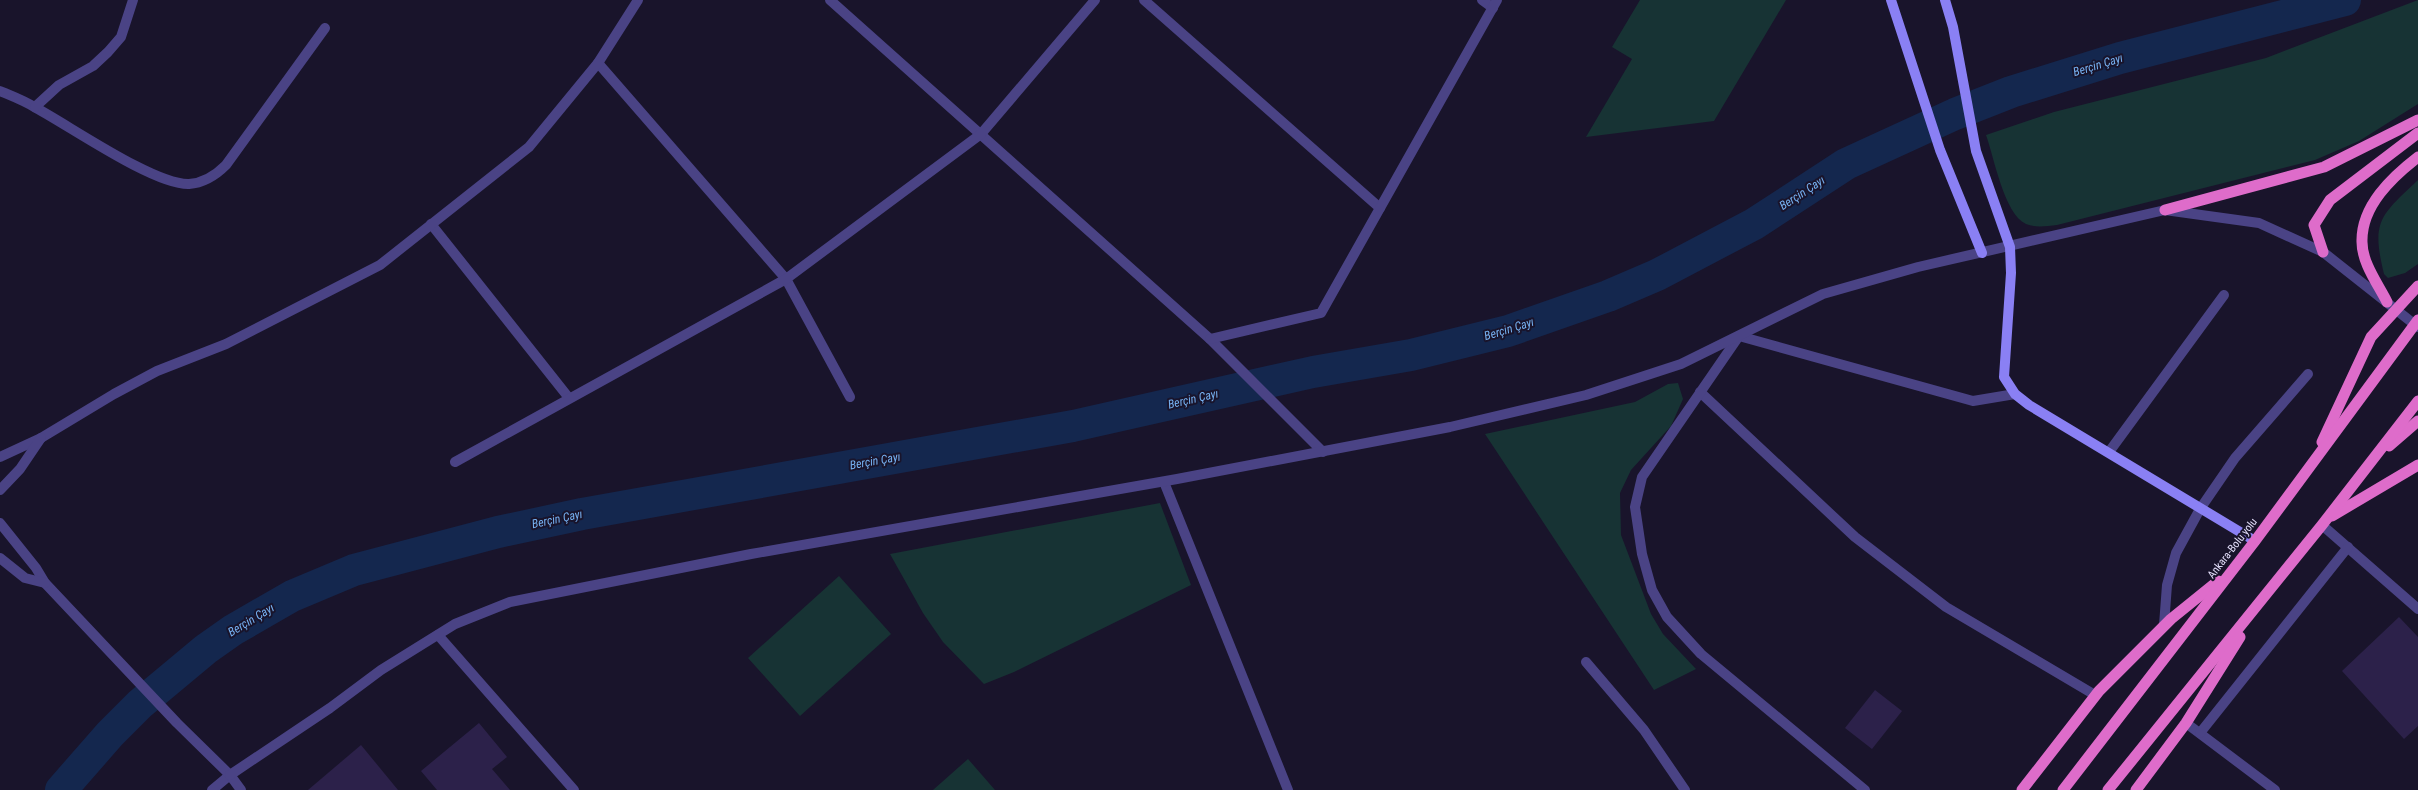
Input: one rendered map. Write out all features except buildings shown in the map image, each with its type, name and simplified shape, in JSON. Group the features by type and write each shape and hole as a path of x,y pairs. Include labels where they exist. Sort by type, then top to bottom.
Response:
{"highway":[{"path":"2165,210 2324,167 2418,120"},
{"path":"2323,252 2314,225 2330,200 2418,133"},
{"path":"2387,302 2368,266 2362,242 2366,217 2394,177 2418,157"},
{"path":"2312,464 2371,337 2418,286"},
{"name":"Ankara-Bolu yolu","path":"2062,790 2231,570 2255,541 2418,320"},
{"path":"2108,790 2266,596 2418,401"},
{"path":"2371,462 2418,421"},
{"path":"2324,522 2418,465"},
{"path":"2022,790 2095,696 2164,625 2231,570"},
{"path":"2136,790 2186,724 2266,596"}],"main road":[{"path":"1891,0 1915,69 1940,150 1982,253"},
{"path":"1944,0 1953,27 1976,151 2010,246 2010,273 2004,376 2014,394 2200,509 2255,541"}],"street":[{"path":"35,107 59,85 93,66 108,52 121,37 133,0"},
{"path":"0,457 41,438 114,394 157,371 226,344 380,265 529,146 598,64 638,0"},
{"path":"830,0 1210,339 1323,452"},
{"path":"455,462 786,279 981,134 1095,0"},
{"path":"1144,0 1380,208"},
{"path":"1210,339 1321,313 1495,4 1482,0"},
{"path":"0,91 35,107 110,152 168,180 188,184 199,182 219,173 226,165 325,28"},
{"path":"598,64 786,279 850,397"},
{"path":"212,790 230,775 330,708 381,670 455,624 510,602 751,554 1164,482 1323,452 1450,427 1586,395 1681,364 1823,294 1918,267 2165,210 2260,223 2323,252 2418,327"},
{"path":"431,224 570,398"},
{"path":"2109,452 2224,296"},
{"path":"1739,336 1973,401 2014,394"},
{"path":"1739,336 1642,477 1635,507 1642,554 1652,590 1667,618 1701,654 1865,790"},
{"path":"2164,625 2167,585 2176,553 2200,509 2235,458 2308,374"},
{"path":"1700,392 1855,537 1946,607 2095,696"},
{"path":"0,490 20,469 41,438"},
{"path":"1164,482 1288,790"},
{"path":"2324,522 2348,547 2418,609"},
{"path":"0,523 36,568 45,583 177,723 230,775 241,790"},
{"path":"2200,734 2348,547"},
{"path":"0,558 25,578 45,583"},
{"path":"438,635 574,790"},
{"path":"1586,662 1644,730 1685,790"},
{"path":"2186,724 2275,790"}],"green space":[{"path":"1640,0 1786,0 1714,121 1586,137 1632,59 1612,47"},
{"path":"2418,0 2418,104 2359,141 2315,160 2057,225 2037,226 2026,224 2018,218 2006,197 1986,135 2054,112 2266,58"},
{"path":"2418,180 2418,264 2405,273 2388,278 2384,274 2380,256 2378,242 2379,230 2387,212 2395,202"},
{"path":"1678,383 1683,399 1671,426 1631,470 1620,493 1621,535 1651,614 1663,634 1696,669 1654,690 1485,434 1635,402 1668,384"},
{"path":"1160,503 1191,585 1014,672 984,684 943,642 923,613 890,554"},
{"path":"839,576 891,634 800,716 748,658"},
{"path":"968,759 995,790 933,790"}],"waterway":[{"name":"Berçin Çayı","path":"61,790 110,734 140,704 206,649 233,630 292,596 354,570 498,532 582,514 1073,426 1313,372 1411,355 1508,331 1608,296 1657,275 1754,224 1846,164 1955,114 2011,92 2120,58 2345,0"}]}
